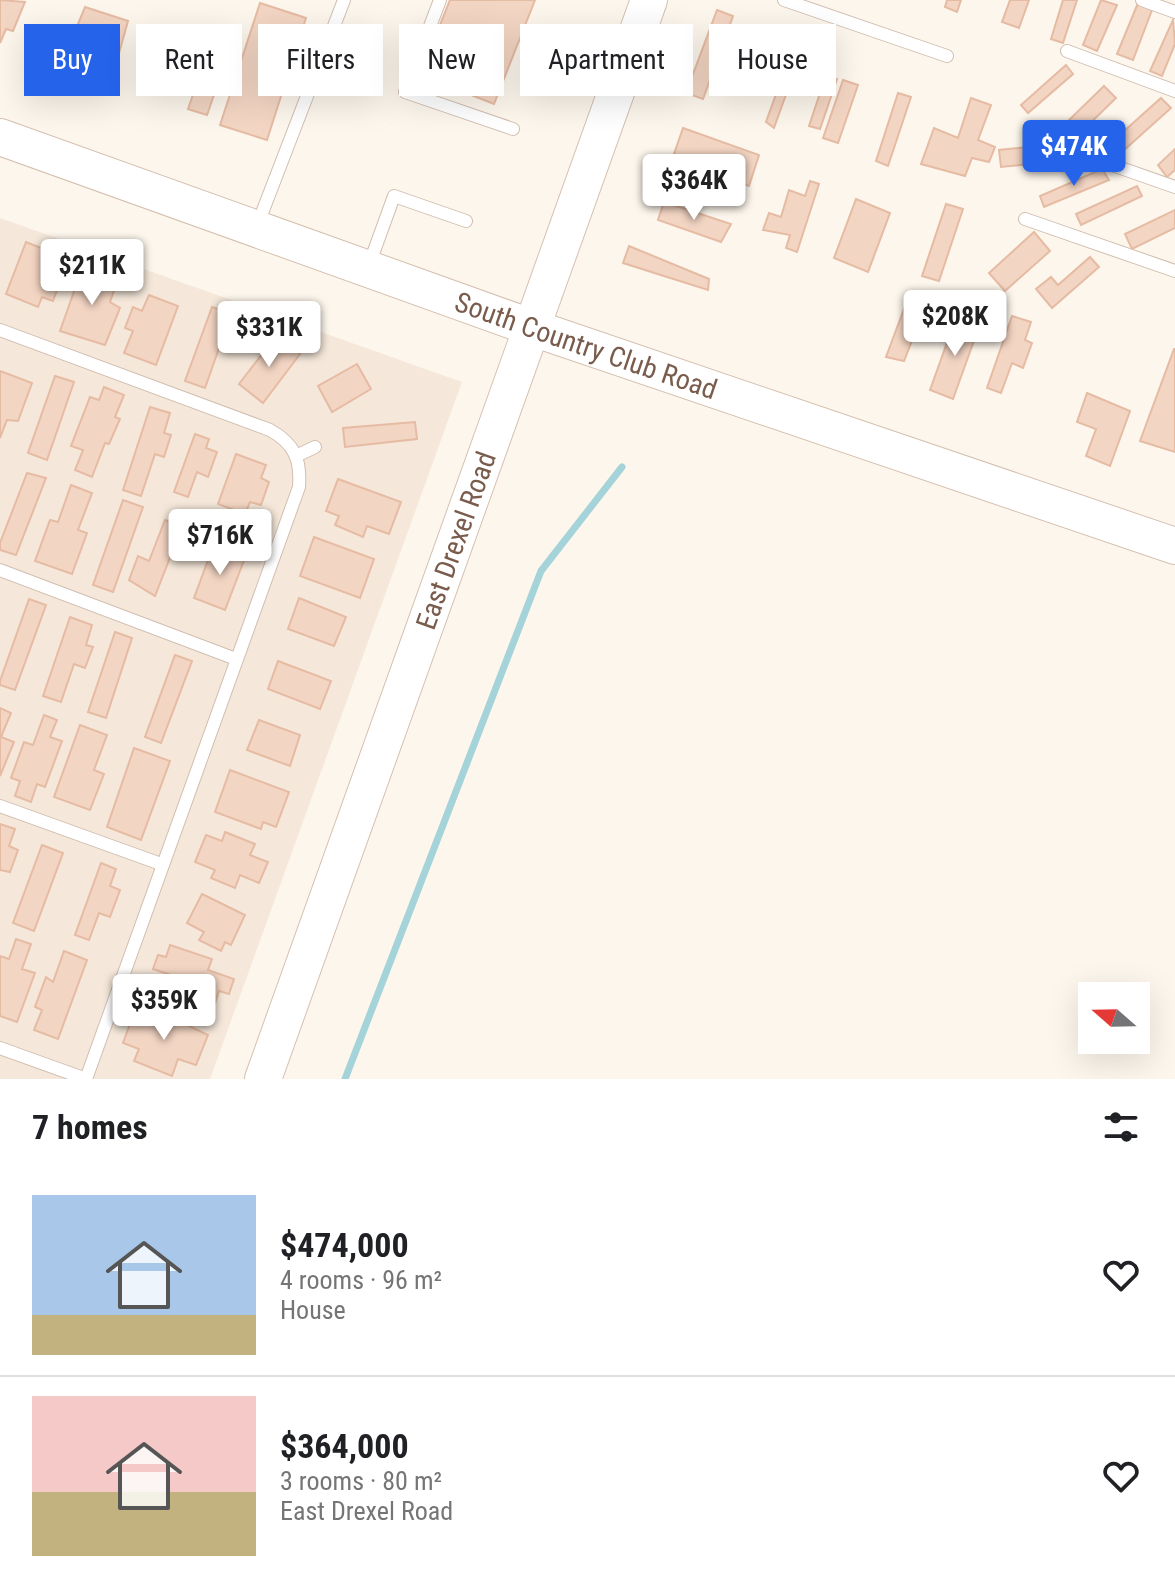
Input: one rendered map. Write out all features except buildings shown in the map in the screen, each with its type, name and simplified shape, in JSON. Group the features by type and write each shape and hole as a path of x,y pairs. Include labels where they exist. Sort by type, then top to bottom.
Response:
{"street":[{"name":"East Drexel Road","path":"263,1079 533,328 647,0"},
{"name":"South Country Club Road","path":"0,137 533,328 1175,546"}],"lane":[{"path":"256,229 272,180 344,0"},
{"path":"440,0 405,92 513,129"},
{"path":"784,0 947,56"},
{"path":"1142,0 1175,12"},
{"path":"1067,51 1175,91"},
{"path":"1101,161 1175,187"},
{"path":"368,268 394,196 466,221"},
{"path":"1025,219 1175,271"},
{"path":"0,330 270,430 288,440 301,465 299,487 86,1079 0,1048"},
{"path":"296,456 315,447"},
{"path":"0,570 236,659"},
{"path":"0,806 161,864"}],"shaded area":[{"path":"0,218 462,382 210,1079 0,1079"}],"waterway":[{"path":"345,1079 541,571 622,467"}]}
